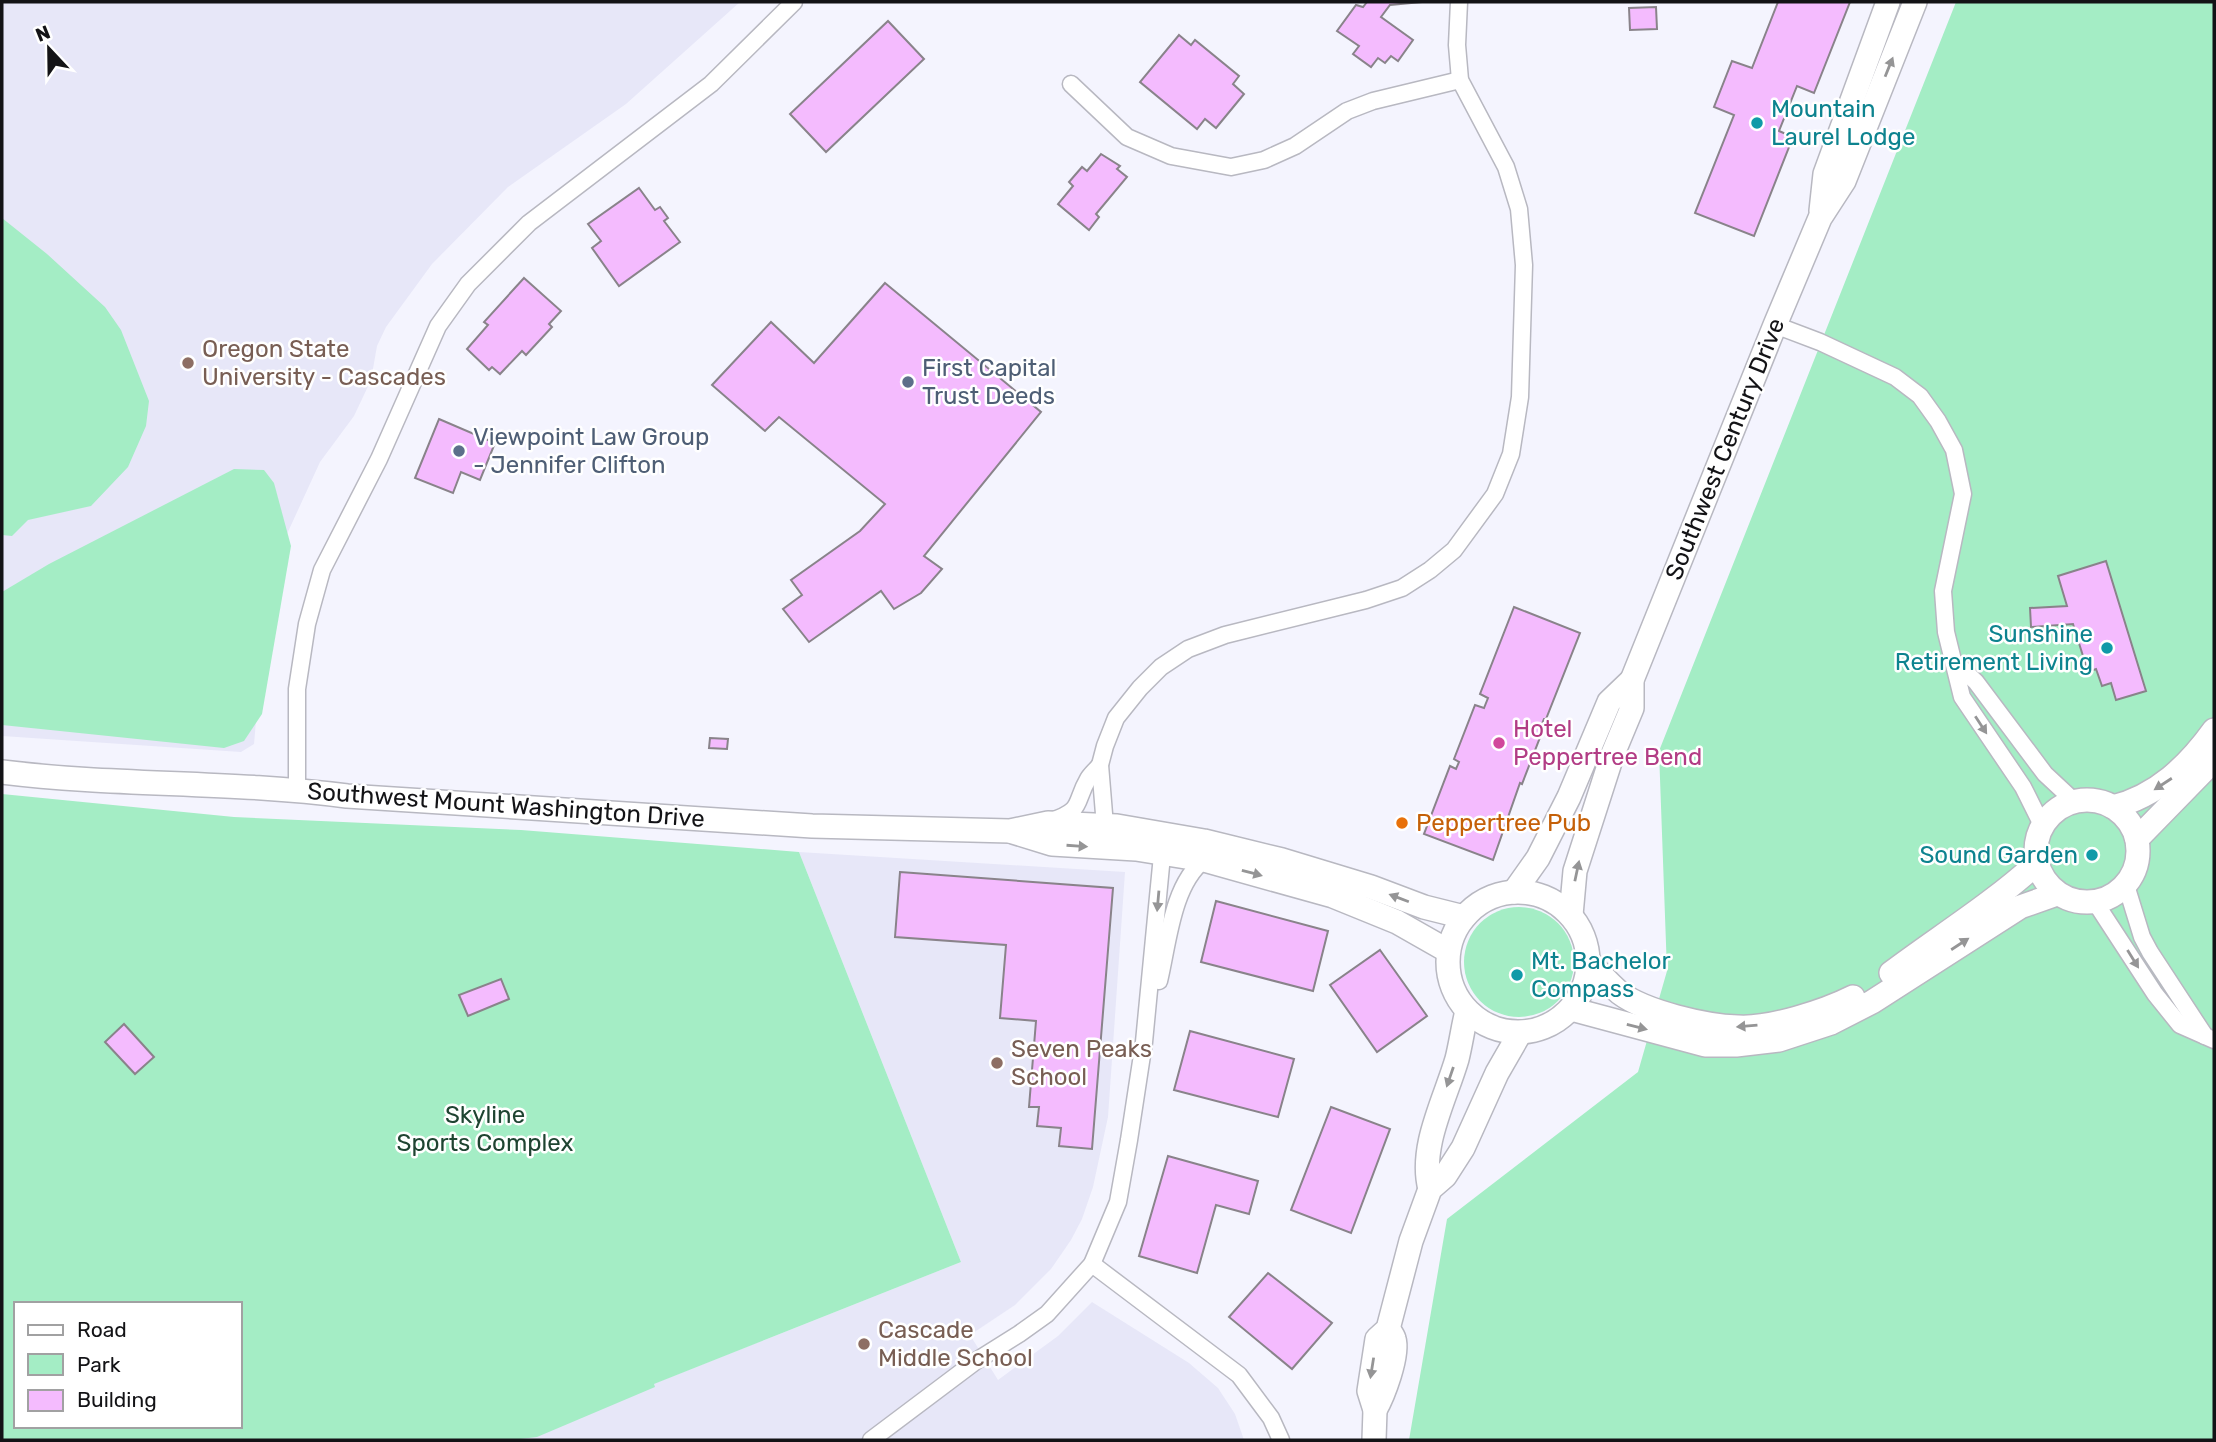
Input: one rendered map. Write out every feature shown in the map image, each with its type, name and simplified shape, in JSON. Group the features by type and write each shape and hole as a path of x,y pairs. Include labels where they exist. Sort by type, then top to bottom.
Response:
{"main road":[{"name":"Southwest Century Drive","path":"1820,218 1825,174 1888,2"},
{"name":"Southwest Century Drive","path":"1571,915 1575,871 1612,756 1632,708 1632,680 1775,325 1820,218 1844,181 1915,2"},
{"name":"Southwest Century Drive","path":"1514,892 1538,858 1569,797 1609,702 1632,680"},
{"path":"2113,807 2150,793 2173,778 2214,730"},
{"path":"2137,839 2214,760"},
{"name":"Southwest Mount Washington Drive","path":"2,772 108,782 297,789 346,796 799,825 1010,831 1048,823 1104,826 1163,843 1204,860 1333,896 1397,922 1448,951"},
{"path":"2074,801 2101,802 2113,807 2124,815 2137,839 2138,856 2126,885 2112,897 2095,902 2082,903 2057,894 2048,886 2036,864 2035,850 2042,825 2051,814 2074,801"},
{"name":"Southwest Mount Washington Drive","path":"1010,831 1052,844 1136,849 1163,843 1282,860 1371,887 1424,907 1464,917"},
{"path":"1589,962 1620,993 1650,1009 1739,1027 1788,1020 1840,1003 1874,986 1948,929 2009,888 2036,864"},
{"path":"1514,892 1535,894 1554,901 1571,915 1581,929 1589,962 1581,995 1571,1009 1548,1026 1520,1033 1500,1031 1482,1023 1466,1011 1454,993 1448,973 1448,951 1454,933 1464,917 1478,904 1496,895 1514,892"},
{"path":"1571,1009 1705,1045 1779,1040 1831,1023 1872,1002 2021,907 2057,894"},
{"path":"1430,1189 1426,1172 1440,1108 1457,1058 1466,1011"},
{"path":"1374,1440 1375,1410 1385,1392 1395,1340 1388,1329 1411,1241 1430,1189 1446,1176 1463,1148 1497,1073 1520,1033"}],"street":[{"path":"297,789 297,688 307,624 323,570 379,459 438,326 468,284 529,223 711,84 794,2"},
{"path":"1104,826 1100,765 1105,746 1116,718 1161,667 1188,649 1226,635 1402,588 1454,550 1495,494 1511,454 1520,397 1524,265 1519,209 1506,167 1460,80 1457,45 1459,2"},
{"path":"1071,84 1127,136 1171,156 1231,167 1264,160 1295,146 1347,111 1373,101 1460,80"},
{"path":"1775,325 1820,342 1895,377 1920,396 1954,450 1963,494 1942,591 1947,632 1962,697 2023,787 2042,825"},
{"path":"1956,663 1976,682 2045,774 2074,801"},
{"path":"1048,823 1078,806 1088,779 1100,765"},
{"path":"871,1440 976,1361 1047,1314 1092,1264 1118,1202 1144,1042 1163,843"},
{"path":"1144,1042 1180,891 1194,868 1204,860"},
{"path":"2126,885 2146,945 2163,975 2210,1038"},
{"path":"2095,902 2155,994 2180,1025 2210,1038"},
{"path":"1092,1264 1239,1375 1271,1418 1281,1440"}],"shaded area":[{"name":"Oregon State University - Cascades","path":"2,2 740,2 626,104 508,187 432,264 386,327 377,346 371,380 354,416 320,462 287,534 265,617 254,744 241,752 2,736"},
{"path":"799,852 1125,872 1108,1117 1093,1187 1082,1219 1051,1269 1015,1305 970,1335 998,1380 1058,1336 1092,1302 1189,1363 1218,1388 1235,1414 1244,1440 512,1440 961,1262"}],"green space":[{"path":"1956,2 2214,2 2214,1440 1409,1440 1447,1219 1638,1072 1667,971 1659,751"},
{"path":"2,218 47,254 105,307 121,330 149,401 146,426 128,467 91,506 28,520 12,536 2,535"},
{"path":"234,469 264,470 274,483 291,546 262,714 244,741 224,748 2,725 2,592 49,564"},
{"name":"Skyline Sports Complex","path":"2,794 234,817 521,830 799,852 961,1262 654,1384 655,1387 537,1437 512,1440 2,1440"},
{"path":"1519,907 1540,911 1558,923 1570,941 1574,962 1570,983 1558,1001 1540,1013 1519,1017 1498,1013 1480,1001 1468,983 1464,962 1468,941 1480,923 1498,911"}],"building":[{"path":"1367,2 1422,2 1390,5 1381,17 1413,40 1398,61 1391,56 1385,63 1378,58 1371,67 1353,54 1359,46 1337,31 1356,5 1363,7"},
{"name":"Mountain Laurel Lodge","path":"1778,2 1850,2 1814,93 1797,86 1779,131 1793,137 1754,236 1695,213 1734,115 1714,107 1732,61 1752,68"},
{"path":"1656,7 1657,29 1630,30 1629,8"},
{"path":"888,21 924,59 826,152 790,114"},
{"path":"1179,35 1191,45 1195,40 1239,76 1233,84 1244,94 1216,128 1205,119 1197,129 1140,82"},
{"path":"1101,154 1120,166 1117,169 1127,177 1096,214 1099,217 1089,230 1058,204 1073,186 1069,182 1082,167 1087,171"},
{"path":"639,188 655,210 660,207 668,218 664,221 680,242 619,286 592,248 601,241 588,224"},
{"path":"524,278 561,311 549,324 552,327 526,355 522,351 500,374 492,367 489,370 467,349 488,325 484,322"},
{"path":"885,283 1041,412 924,556 942,569 921,593 894,609 881,591 809,642 783,609 802,595 791,580 860,531 885,504 779,417 765,431 712,385 771,322 814,363"},
{"path":"439,419 495,443 480,480 461,472 453,493 415,478"},
{"name":"Sunshine Retirement Living","path":"2106,561 2146,691 2116,700 2111,683 2102,686 2096,669 2088,672 2073,624 2031,627 2030,608 2067,606 2058,576"},
{"name":"Hotel Peppertree Bend","path":"1514,607 1580,633 1541,726 1544,727 1522,784 1520,783 1493,860 1424,834 1450,766 1456,769 1459,762 1454,759 1475,705 1484,708 1488,698 1480,694"},
{"path":"710,738 728,739 727,749 709,748"},
{"path":"900,872 1113,888 1092,1149 1059,1146 1061,1128 1037,1126 1039,1107 1029,1107 1036,1021 1000,1018 1006,945 895,937"},
{"path":"1216,901 1328,931 1313,991 1201,962"},
{"path":"1380,950 1427,1016 1377,1052 1330,985"},
{"path":"501,979 509,999 468,1016 459,995"},
{"path":"124,1024 154,1057 135,1074 105,1042"},
{"path":"1190,1031 1294,1059 1278,1117 1174,1090"},
{"path":"1331,1107 1390,1129 1351,1233 1291,1210"},
{"path":"1168,1156 1258,1181 1249,1214 1216,1205 1197,1273 1139,1256"},
{"path":"1268,1273 1332,1323 1292,1369 1229,1317"}],"place":[{"name":"Mountain Laurel Lodge","path":"1757,123"},
{"name":"Oregon State University - Cascades","path":"188,363"},
{"name":"First Capital Trust Deeds","path":"908,382"},
{"name":"Viewpoint Law Group - Jennifer Clifton","path":"459,451"},
{"name":"Sunshine Retirement Living","path":"2107,648"},
{"name":"Hotel Peppertree Bend","path":"1499,743"},
{"name":"Peppertree Pub","path":"1402,823"},
{"name":"Sound Garden","path":"2092,855"},
{"name":"Mt. Bachelor Compass","path":"1517,975"},
{"name":"Seven Peaks School","path":"997,1063"},
{"name":"Cascade Middle School","path":"864,1344"}]}
